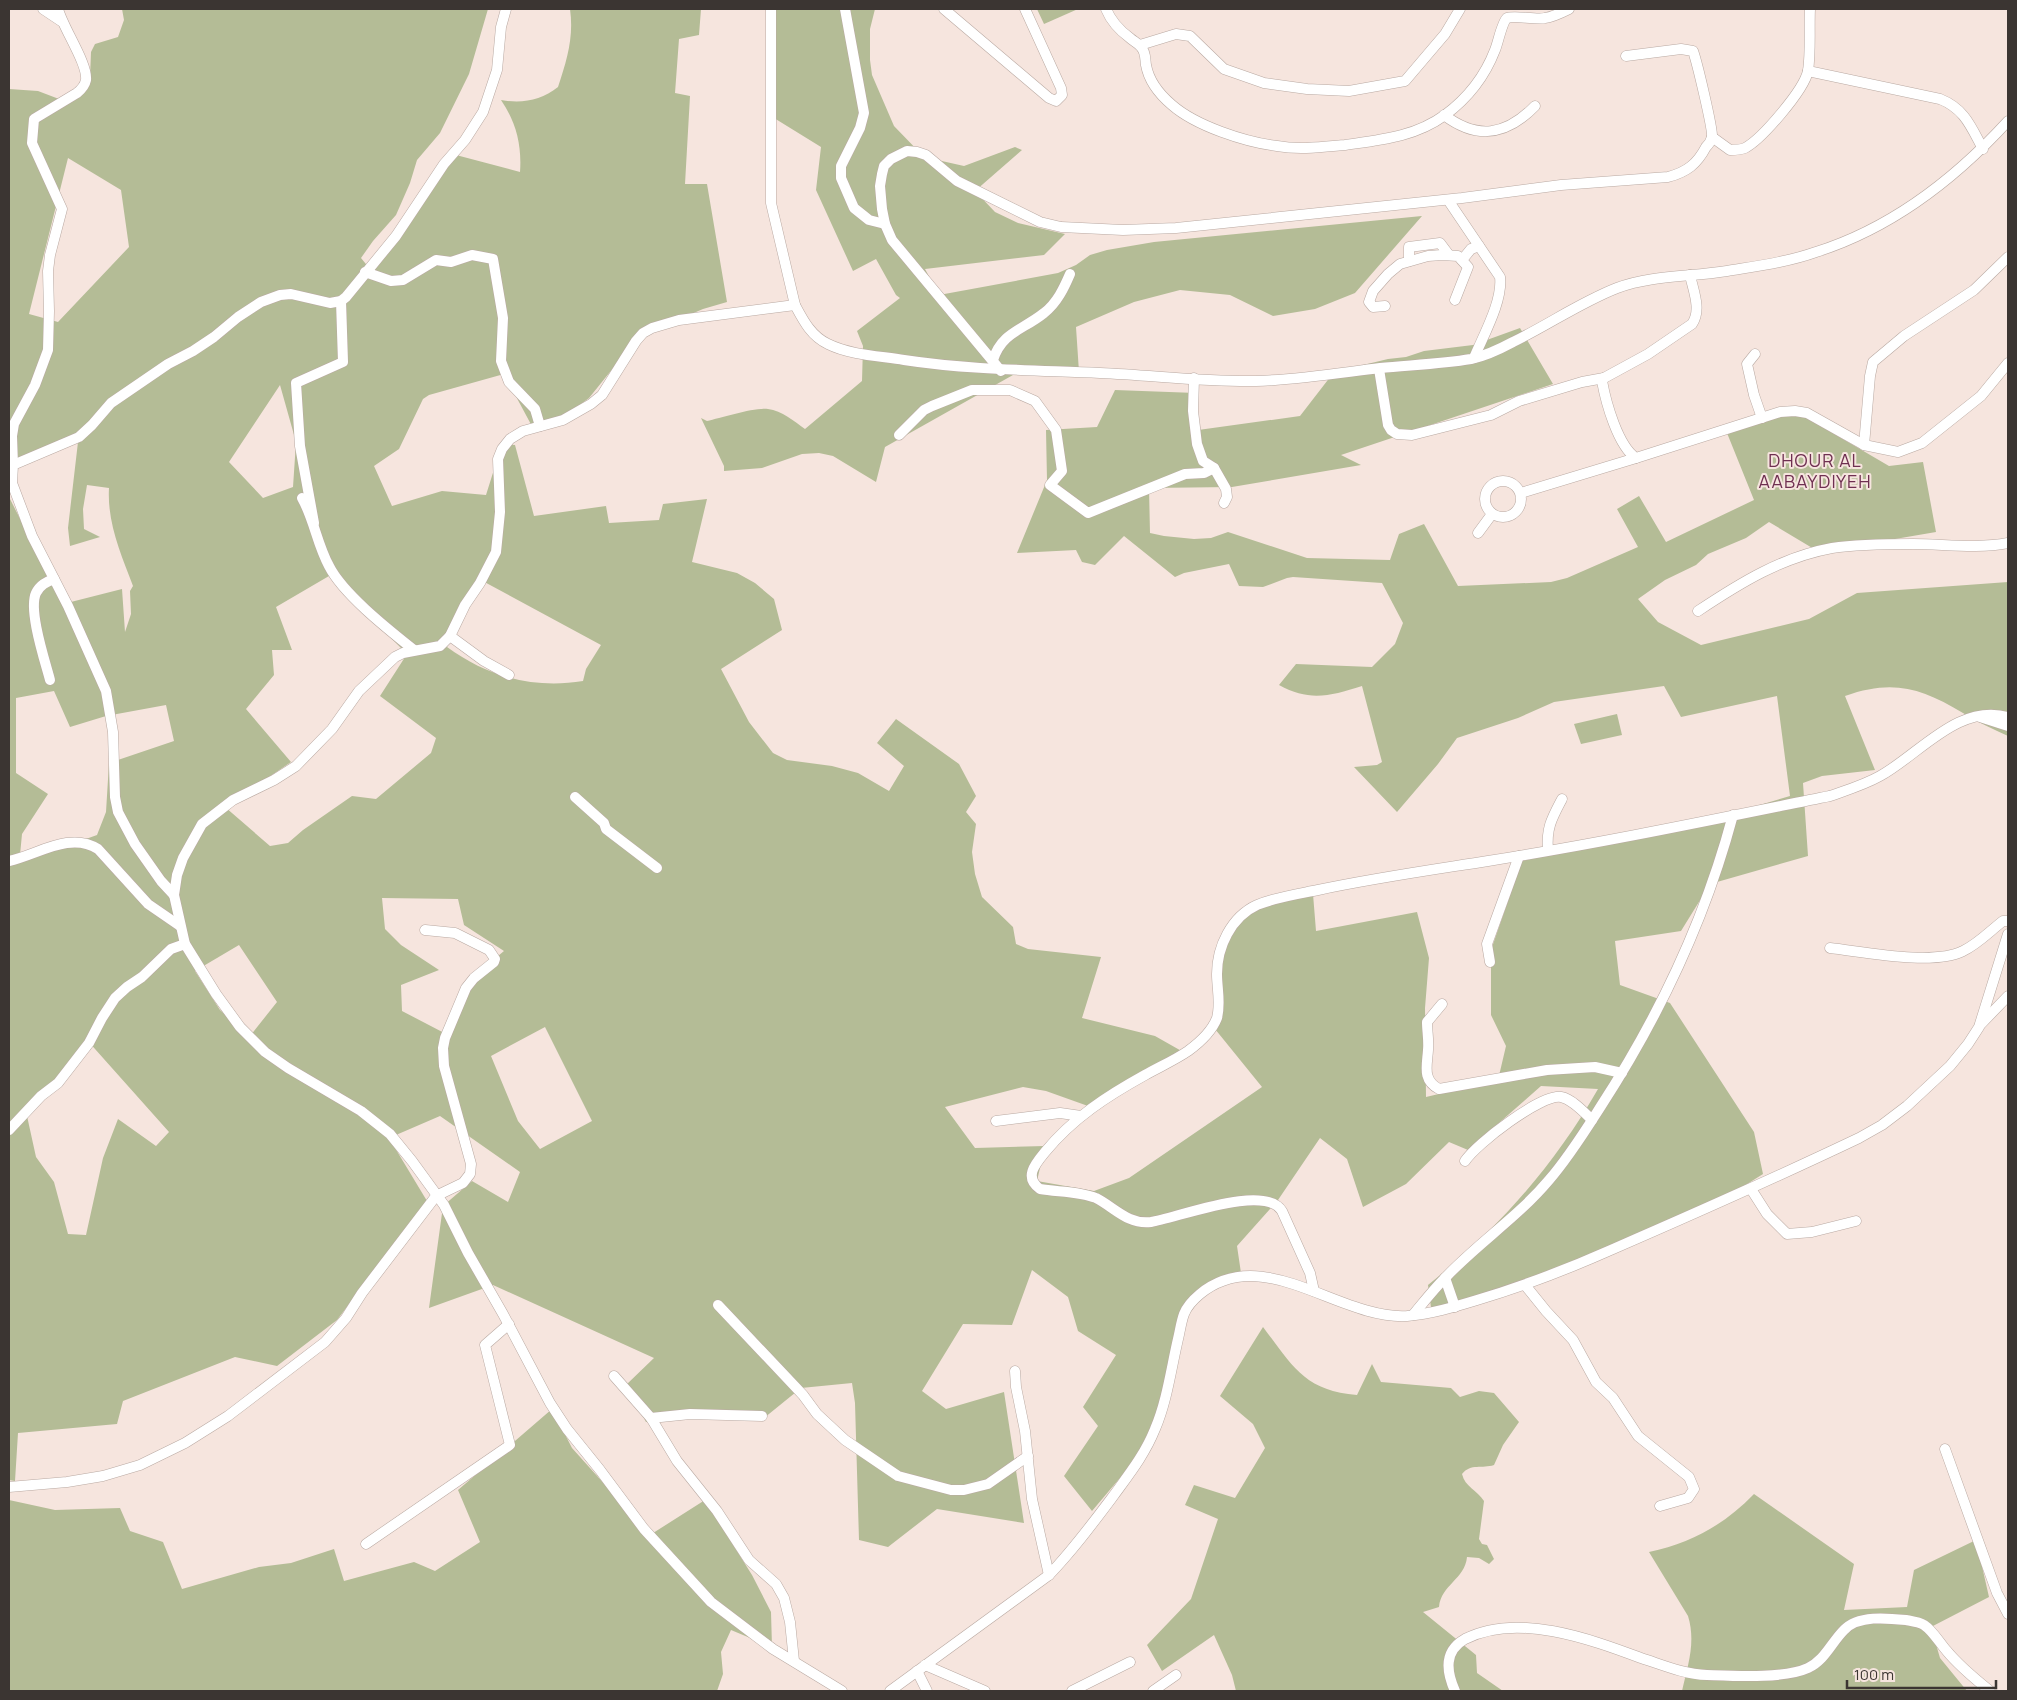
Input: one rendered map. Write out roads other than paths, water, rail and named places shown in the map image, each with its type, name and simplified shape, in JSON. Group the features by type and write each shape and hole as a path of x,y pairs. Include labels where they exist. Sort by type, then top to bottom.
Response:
{"street":[{"path":"43,9 61,21"},
{"path":"58,9 61,21 85,69 86,81 78,93 34,119 32,129 32,143 36,154 62,209 50,255 48,271 50,311 48,350 35,385 14,424 11,465 12,483 32,536 54,578 106,691 113,732 115,797 118,812 149,864 174,896"},
{"path":"11,465 79,437 111,403 168,364 214,337 238,317 261,302 280,295 292,294 330,303 341,301 396,236 444,164 465,140 483,112 497,70 500,33 506,9"},
{"path":"771,9 771,203 795,305 810,331 829,345 861,353 938,365 1001,371 1258,381 1474,358 1499,349 1530,334 1568,312 1618,288 1642,281 1722,272 1799,258 1838,244 1880,224 1942,186 1983,149 2008,121"},
{"path":"845,9 864,113 860,128 841,166 841,178 854,208 869,220 885,224"},
{"path":"944,9 1049,98 1056,101 1062,95 1061,88 1025,9"},
{"path":"1106,9 1118,29 1144,50 1149,79 1158,92 1172,106 1187,116 1207,125 1258,142 1297,148 1383,140 1408,134 1444,116 1468,94 1486,71 1506,18"},
{"path":"1140,45 1176,34 1190,36 1224,69 1264,83 1307,89 1349,91 1405,81 1445,34 1460,9"},
{"path":"1500,9 1506,18"},
{"path":"1506,18 1545,18 1569,9"},
{"path":"1712,137 1730,150 1743,149 1758,138 1793,98 1808,71 1810,9"},
{"path":"1001,371 892,240 885,224 881,199 882,174 884,166 891,159 907,151 926,155 957,181 1040,222 1061,228 1123,230 1176,228 1681,174 1692,167 1701,157 1712,137 1702,84 1693,51 1681,49 1626,56"},
{"path":"1808,71 1914,93 1954,104 1964,116 1983,149"},
{"path":"1444,116 1462,127 1487,133 1502,129 1527,114 1534,106"},
{"path":"1448,200 1500,277 1501,287 1494,310 1474,358"},
{"path":"1462,260 1471,249 1479,246"},
{"path":"364,272 391,281 403,280 436,260 451,262 472,255 493,259 503,318 501,361 510,382 535,409 540,426"},
{"path":"1385,306 1373,306 1369,302 1372,291 1400,264 1428,256 1458,256 1468,267 1455,300"},
{"path":"1864,445 1873,362 1904,336 1974,290 2008,257"},
{"path":"993,360 1000,343 1045,313 1056,301 1070,274"},
{"path":"1379,369 1388,424 1391,430 1403,435 1412,435 1491,414 1519,401 1582,382 1604,378 1648,354 1692,324 1697,318 1698,310 1690,275"},
{"path":"314,523 300,446 296,383 343,362 341,301"},
{"path":"795,305 679,320 652,328 643,333 636,341 602,395 570,416 523,431 510,439 502,449 498,459 500,512 496,552 480,584 465,605 450,636 440,646 403,652 395,657 359,691 332,729 296,766 233,800 202,824 183,858 177,875 174,896 185,944 216,994 240,1027 265,1052 280,1063 361,1111 390,1134 412,1161 444,1206 558,1416 644,1529 711,1602 773,1649 842,1691"},
{"path":"1754,354 1747,364 1754,395 1762,418"},
{"path":"1521,493 1780,412 1795,411 1807,413 1864,445 1898,452 1922,443 1981,396 2008,363"},
{"path":"1194,378 1193,411 1197,444 1203,460 1214,468 1226,489 1227,497 1224,502"},
{"path":"1604,378 1602,381 1603,388 1621,440 1627,451 1636,458"},
{"path":"899,435 924,410 932,406 972,390 1010,390 1035,401 1056,430 1062,471 1050,485 1088,513 1185,474 1204,473 1214,468"},
{"path":"1507,480 1516,485 1521,493 1522,502 1518,511 1510,516 1501,518 1492,514 1486,507 1484,496 1488,487 1496,481 1507,480"},
{"path":"302,498 314,523 329,567 340,583 378,620 414,650"},
{"path":"1478,532 1492,514"},
{"path":"1698,611 1740,583 1766,570 1831,548 1873,544 1959,546 2008,543"},
{"path":"50,680 36,626 34,600 41,587 54,578"},
{"path":"450,636 484,661 509,675"},
{"path":"1314,1291 1310,1273 1282,1212 1272,1202 1220,1205 1161,1220 1141,1222 1129,1219 1095,1198 1037,1187 1032,1177 1033,1167 1060,1134 1081,1116 1114,1093 1188,1051 1206,1034 1217,1019 1219,1006 1217,974 1220,950 1224,938 1232,926 1250,909 1283,897 1340,885 1519,856 1830,796 1860,786 1881,776 1956,724 1976,716 1996,714 2008,717"},
{"path":"1976,716 2008,726"},
{"path":"575,796 604,823 606,829 658,868"},
{"path":"1548,850 1546,836 1549,823 1562,798"},
{"path":"1413,1315 1445,1278 1520,1212 1550,1180 1592,1120 1657,1012 1680,963 1714,877 1733,815"},
{"path":"9,861 67,843 90,843 98,849 148,904 180,926"},
{"path":"1490,962 1487,944 1519,856"},
{"path":"1830,948 1926,958 1945,957 1963,951 2003,922 2008,921"},
{"path":"9,1487 68,1482 103,1476 140,1465 185,1443 228,1416 325,1342 346,1318 362,1293 436,1196 463,1183 470,1174 471,1164 443,1058 445,1038 466,988 495,959 489,950 455,934 425,930"},
{"path":"1979,1027 2008,934"},
{"path":"9,1130 41,1096 58,1083 89,1043 102,1018 116,998 127,987 142,977 171,949 185,944"},
{"path":"890,1691 1049,1575 1069,1554 1134,1468 1146,1449 1156,1427 1184,1314 1190,1304 1214,1283 1243,1275 1264,1277 1314,1291 1377,1314 1389,1316 1413,1315 1455,1307 1525,1285 1566,1270 1752,1189 1859,1138 1882,1125 1907,1106 1950,1066 1979,1027 2008,996"},
{"path":"1442,1004 1427,1022 1428,1053 1426,1068 1428,1079 1432,1085 1439,1089 1547,1070 1595,1067 1622,1073"},
{"path":"1465,1161 1471,1152 1509,1122 1547,1099 1561,1097 1576,1106 1592,1120"},
{"path":"996,1121 1060,1113 1081,1116"},
{"path":"1752,1189 1768,1214 1787,1234 1812,1232 1856,1221"},
{"path":"1445,1278 1455,1307"},
{"path":"1525,1285 1573,1340 1596,1382 1613,1398 1638,1436 1688,1477 1694,1489 1688,1498 1660,1506"},
{"path":"718,1305 803,1395 817,1414 844,1440 898,1476 952,1490 964,1490 988,1484 1028,1456"},
{"path":"366,1544 510,1445 485,1345 509,1324"},
{"path":"1015,1371 1028,1456 1032,1498 1049,1575"},
{"path":"614,1376 652,1418 677,1461 717,1511 749,1560 776,1584 784,1598 788,1614 794,1644 794,1662"},
{"path":"652,1418 690,1414 762,1416"},
{"path":"1945,1449 1997,1593 2008,1614"},
{"path":"1455,1691 1448,1668 1451,1650 1458,1643 1469,1637 1498,1629 1514,1627 1573,1636 1685,1672 1705,1675 1757,1676 1789,1674 1807,1669 1820,1661 1845,1629 1855,1623 1875,1619 1905,1620 1923,1624 1969,1674 1990,1691"},
{"path":"1072,1691 1130,1662"},
{"path":"921,1668 927,1691"},
{"path":"921,1668 985,1691"},
{"path":"1153,1691 1176,1675"}],"district":[{"name":"DHOUR AL AABAYDIYEH","path":"1815,471"}]}
